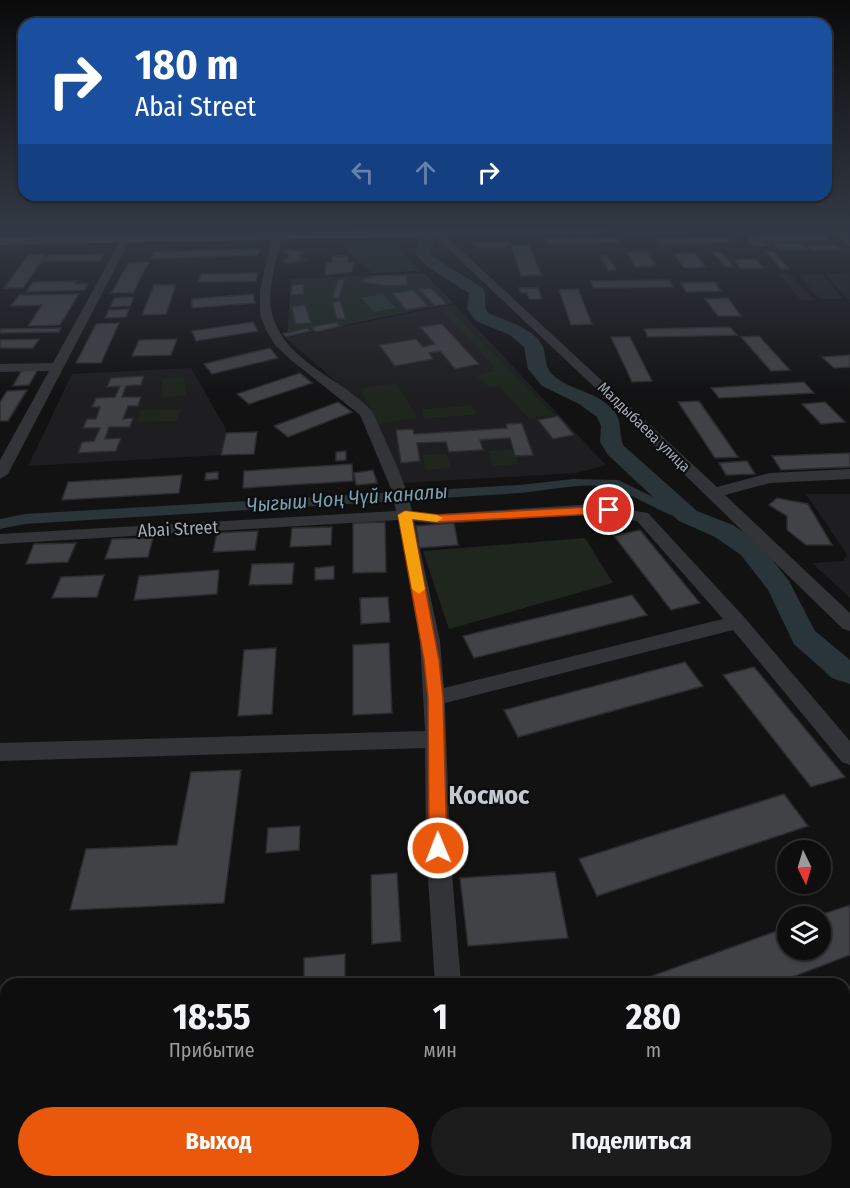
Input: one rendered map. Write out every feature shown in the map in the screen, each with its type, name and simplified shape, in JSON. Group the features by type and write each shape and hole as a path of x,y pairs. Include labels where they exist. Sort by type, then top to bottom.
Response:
{"street":[{"path":"0,474 102,284"},
{"path":"268,284 266,315 279,342 366,413 401,498 430,641 435,698 438,848 448,978"},
{"name":"Малдыбаева улица","path":"491,284 546,334 850,624"},
{"path":"0,368 58,367"},
{"path":"713,493 770,478 850,474"},
{"name":"Abai Street","path":"0,539 401,498 438,519 594,509 642,517 737,622"},
{"path":"435,698 737,622 850,756"},
{"path":"0,752 436,739"}],"shaded area":[{"path":"291,284 435,284 453,303 287,337"},
{"path":"788,284 800,284 814,300 801,300"},
{"path":"807,284 831,284 843,299 820,299"},
{"path":"834,284 849,284 850,299 847,299"},
{"path":"383,294 396,308 374,312 361,298"},
{"path":"454,304 606,465 576,473 402,483 371,412 286,338"},
{"path":"452,311 554,415 528,418 499,386 489,387 476,376 493,371 492,364 443,312"},
{"path":"191,368 226,429 221,455 28,466 72,374"},
{"path":"184,376 186,395 162,398 162,379"},
{"path":"396,383 417,417 379,424 360,389"},
{"path":"473,406 476,415 423,418 422,409"},
{"path":"181,409 177,421 137,422 141,410"},
{"path":"513,449 518,464 492,466 488,451"},
{"path":"447,454 451,468 425,470 423,455"},
{"path":"806,494 850,494 850,598 812,563 843,561 847,555"},
{"path":"585,538 613,583 449,629 423,551"}],"building":[{"path":"7,284 25,284 23,288 4,288"},
{"path":"31,284 88,284 84,290 26,292"},
{"path":"116,284 137,284 133,293 111,293"},
{"path":"304,284 303,294 291,295 292,285"},
{"path":"336,284 343,284 339,298 332,298"},
{"path":"378,284 408,285 389,286"},
{"path":"592,284 672,284 673,287 594,288"},
{"path":"682,284 717,284 721,291 686,292"},
{"path":"154,285 176,285 166,314 142,315"},
{"path":"431,288 447,304 434,306 419,289"},
{"path":"519,288 538,288 542,299 529,299 527,293 521,293"},
{"path":"578,289 592,324 571,325 559,290"},
{"path":"414,290 428,306 406,310 392,293"},
{"path":"79,294 60,325 28,326 42,305 11,306 19,295"},
{"path":"253,294 255,303 192,308 192,299"},
{"path":"134,297 130,306 110,307 115,298"},
{"path":"728,298 741,316 718,316 705,299"},
{"path":"340,301 346,319 337,319 332,302"},
{"path":"305,305 311,323 296,324 291,307"},
{"path":"129,309 126,317 105,318 109,310"},
{"path":"253,322 258,331 196,341 192,331"},
{"path":"336,322 341,326 316,332 311,327"},
{"path":"119,323 101,363 76,363 96,324"},
{"path":"442,324 479,364 455,369 440,351 429,353 433,359 395,366 379,345 416,339 423,347 435,344 420,327"},
{"path":"730,327 737,335 648,337 644,329"},
{"path":"61,328 59,332 0,333 0,329"},
{"path":"307,328 310,331 286,337 283,334"},
{"path":"759,336 790,370 771,371 741,337"},
{"path":"611,337 630,337 652,381 632,382"},
{"path":"39,339 33,348 0,348 0,340"},
{"path":"177,339 171,355 132,356 139,340"},
{"path":"270,348 278,358 212,374 204,364"},
{"path":"850,355 850,367 834,368 822,357"},
{"path":"38,369 29,385 13,386 22,370"},
{"path":"300,373 312,383 249,404 237,394"},
{"path":"144,376 141,385 126,386 122,397 141,397 138,406 128,406 123,419 133,418 130,427 109,427 105,439 121,438 116,451 78,453 82,442 94,441 100,428 83,428 87,419 96,419 100,407 92,407 96,398 115,397 120,386 107,387 111,378"},
{"path":"804,382 814,393 719,398 711,388"},
{"path":"27,390 8,421 0,421 0,402 7,391"},
{"path":"699,401 738,457 715,458 678,402"},
{"path":"338,402 352,412 288,437 274,426"},
{"path":"825,402 845,422 821,424 802,404"},
{"path":"558,416 574,435 553,439 538,420"},
{"path":"522,423 533,455 515,456 510,438 480,440 483,450 449,452 446,442 417,443 420,461 401,463 396,430 413,429 414,434 507,428 506,424"},
{"path":"257,432 254,454 221,455 226,433"},
{"path":"346,451 346,460 336,461 336,452"},
{"path":"850,453 850,467 781,470 772,456"},
{"path":"747,461 755,474 726,475 719,463"},
{"path":"352,464 353,481 243,488 244,471"},
{"path":"373,470 377,483 356,485 354,473"},
{"path":"218,472 218,479 205,480 206,473"},
{"path":"182,475 179,493 62,500 68,482"},
{"path":"777,498 808,504 832,545 806,545 787,530 787,516 769,505"},
{"path":"385,522 386,572 353,573 353,523"},
{"path":"454,523 458,545 419,548 416,526"},
{"path":"332,527 331,545 290,547 292,528"},
{"path":"640,530 700,603 671,610 614,536"},
{"path":"258,531 255,550 213,552 217,533"},
{"path":"153,538 148,557 105,559 112,539"},
{"path":"76,543 68,562 26,564 34,544"},
{"path":"294,563 292,584 249,585 252,564"},
{"path":"334,566 334,579 315,580 315,568"},
{"path":"219,570 217,594 134,600 139,576"},
{"path":"104,575 97,597 52,598 61,577"},
{"path":"632,595 647,615 474,658 463,636"},
{"path":"388,597 390,622 361,624 360,598"},
{"path":"389,643 392,713 353,715 353,645"},
{"path":"276,648 272,714 238,716 244,650"},
{"path":"685,662 703,686 518,737 504,710"},
{"path":"754,667 845,777 811,787 723,675"},
{"path":"241,770 224,903 70,910 86,849 177,845 191,772"},
{"path":"784,794 808,826 597,896 579,859"},
{"path":"300,826 299,850 266,853 268,828"},
{"path":"555,872 568,938 468,946 460,878"},
{"path":"397,873 401,941 372,944 371,875"},
{"path":"850,905 850,955 790,978 647,978 777,931 777,960 831,960 831,911"},
{"path":"345,954 345,978 304,978 304,958"}],"waterway":[{"path":"467,284 477,292 476,309 482,317 516,331 533,345 537,369 549,382 598,406 606,414 611,426 611,442 616,450 688,516 724,531 750,549 780,587 804,637 842,670 850,673"},
{"name":"Чыгыш Чоң Чүй каналы","path":"0,524 25,519 520,489 573,483 613,483 673,512 688,516"}],"slow traffic":[{"path":"419,589 405,515 437,518"}],"district":[{"name":"Космос","path":"489,795"}],"route":[{"path":"438,848 432,660 405,515 438,519 609,510"}]}
